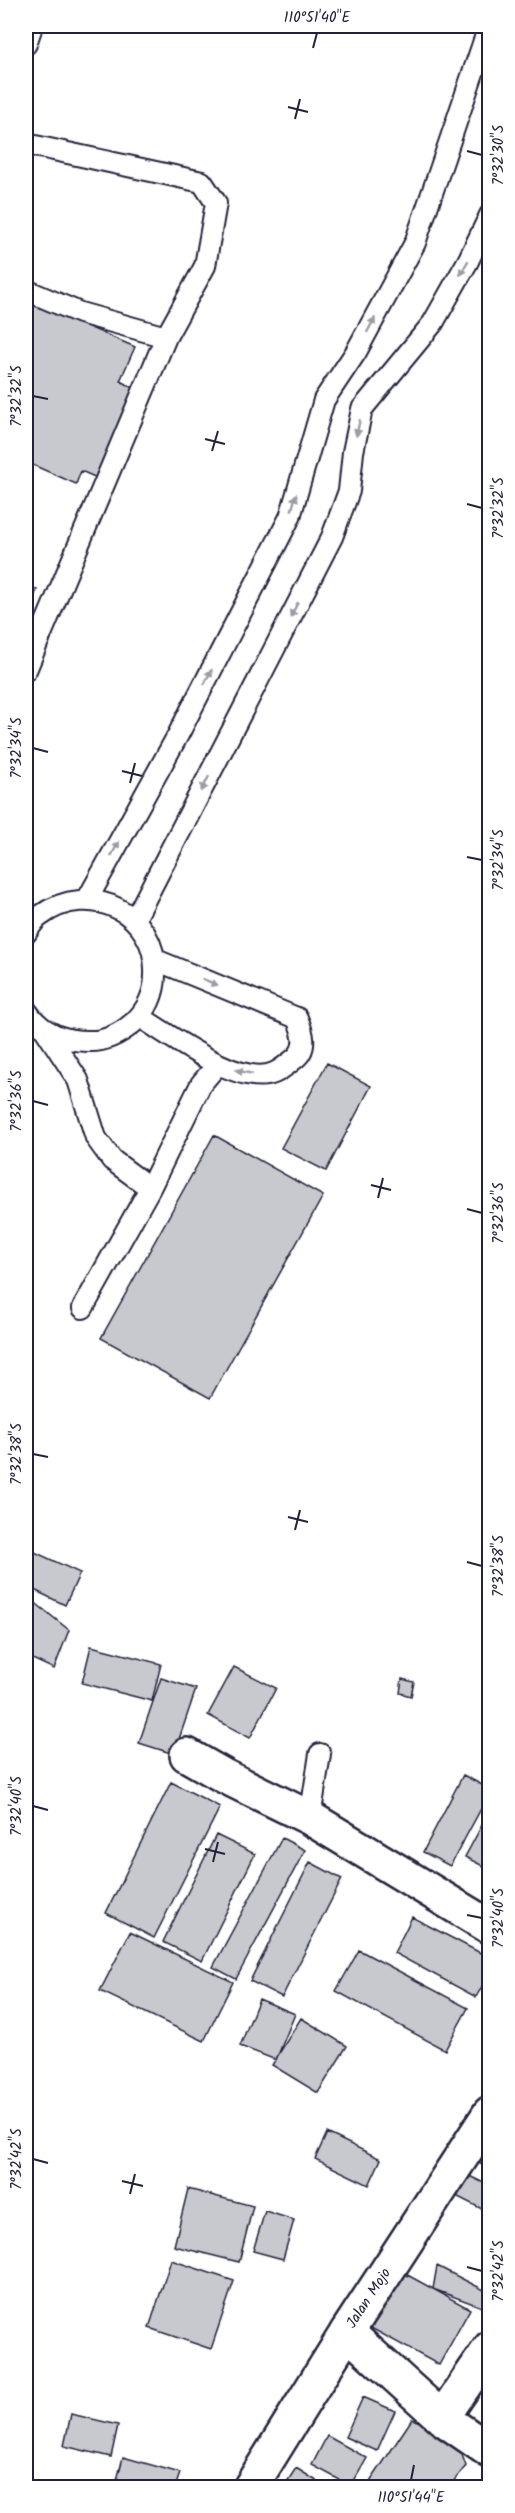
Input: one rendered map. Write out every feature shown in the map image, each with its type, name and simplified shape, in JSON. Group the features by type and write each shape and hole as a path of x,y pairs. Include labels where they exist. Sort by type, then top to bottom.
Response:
{"street":[{"path":"187,1755 224,1776 310,1818 489,1927"},
{"name":"Jalan Mojo","path":"250,2487 489,2113"},
{"path":"347,2332 442,2418 489,2451"},
{"path":"442,2418 489,2348"}],"lane":[{"path":"26,44 32,26"},
{"path":"87,900 178,735 290,517 324,400 356,352 415,243 489,26"},
{"path":"26,144 202,182 216,203 205,266 166,337 26,670"},
{"path":"135,919 332,537 349,491 353,452 362,409 433,323 468,261 489,215"},
{"path":"26,290 80,313 166,337"},
{"path":"26,933 39,916 62,904 87,900 113,905 135,919 149,938 156,960 155,990 140,1017 120,1033 96,1042 70,1041 46,1031"},
{"path":"140,1017 216,1065 249,1075 273,1074 297,1058 303,1044 304,1033 297,1018 156,960"},
{"path":"26,1012 46,1031 78,1080 96,1138 112,1160 150,1188"},
{"path":"83,1308 150,1188 201,1084 216,1065"},
{"path":"310,1818 320,1754"}],"building":[{"path":"26,300 135,347 120,381 138,390 97,478 81,471 76,484 26,462"},
{"path":"28,586 37,590 26,616 26,591"},
{"path":"327,1063 371,1086 326,1171 281,1148"},
{"path":"214,1135 323,1196 210,1398 101,1338"},
{"path":"26,1548 80,1573 65,1605 26,1586"},
{"path":"33,1601 69,1630 54,1669 26,1656 26,1608"},
{"path":"91,1646 161,1664 152,1701 82,1683"},
{"path":"234,1667 276,1688 250,1738 208,1715"},
{"path":"161,1678 196,1689 174,1754 139,1743"},
{"path":"402,1679 414,1682 411,1696 400,1693"},
{"path":"463,1775 490,1789 490,1792 450,1866 423,1852"},
{"path":"171,1782 220,1807 154,1938 106,1913"},
{"path":"490,1810 490,1858 485,1867 465,1857"},
{"path":"216,1835 255,1854 202,1961 163,1942"},
{"path":"282,1838 305,1850 236,1979 213,1967"},
{"path":"310,1862 342,1879 282,1997 250,1981"},
{"path":"412,1917 490,1958 490,1972 476,1997 394,1953"},
{"path":"130,1932 233,1982 204,2041 100,1991"},
{"path":"359,1950 468,2008 445,2050 336,1991"},
{"path":"259,1999 295,2014 276,2060 240,2046"},
{"path":"301,2018 347,2046 318,2093 272,2065"},
{"path":"490,2128 490,2170 469,2157"},
{"path":"327,2133 381,2159 369,2185 315,2159"},
{"path":"457,2170 490,2186 490,2213 446,2191"},
{"path":"188,2189 253,2206 239,2262 174,2246"},
{"path":"265,2211 294,2220 283,2259 253,2251"},
{"path":"171,2260 234,2281 211,2349 149,2328"},
{"path":"437,2266 490,2293 490,2310 433,2289"},
{"path":"400,2271 470,2309 439,2365 369,2327"},
{"path":"363,2397 395,2411 377,2451 345,2437"},
{"path":"71,2414 118,2425 111,2457 64,2446"},
{"path":"412,2419 455,2435 466,2466 448,2488 366,2488"},
{"path":"327,2436 367,2458 351,2486 312,2465"},
{"path":"123,2457 180,2473 175,2488 115,2488"},
{"path":"296,2468 328,2488 283,2488"}]}
